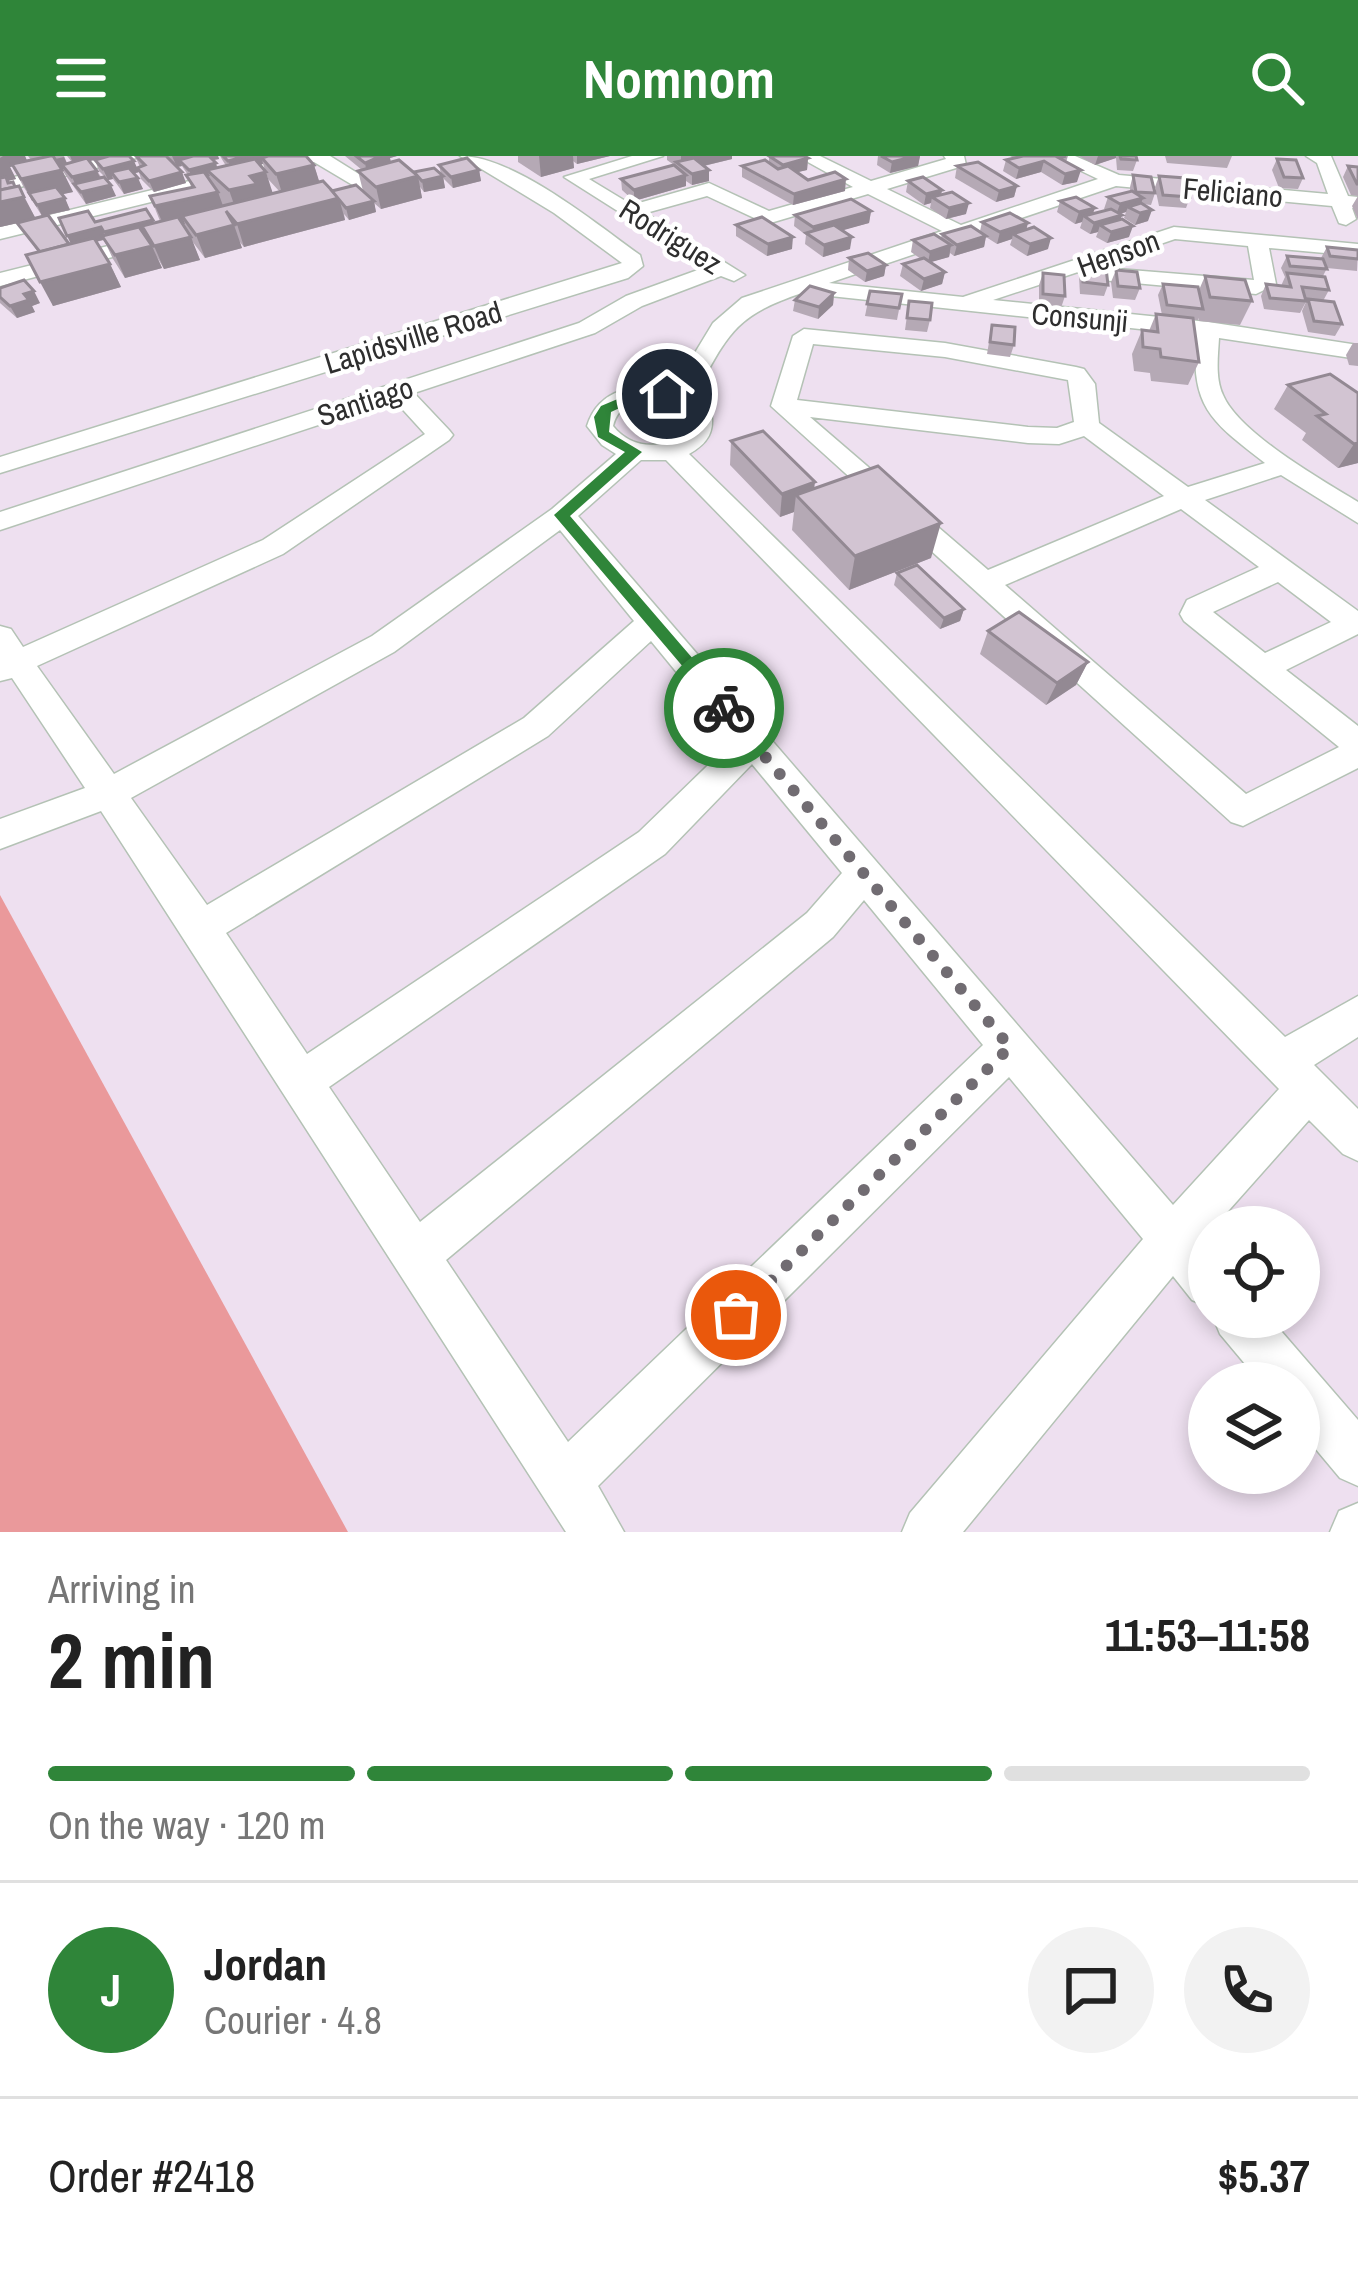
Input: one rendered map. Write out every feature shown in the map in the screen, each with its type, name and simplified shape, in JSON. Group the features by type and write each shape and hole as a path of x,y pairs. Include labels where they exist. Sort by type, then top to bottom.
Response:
{"street":[{"path":"0,186 135,156"},
{"path":"0,233 316,156 367,187"},
{"path":"447,172 478,161 522,156"},
{"name":"Rodriguez","path":"654,156 573,177 767,297"},
{"path":"806,156 961,233"},
{"path":"909,156 935,169"},
{"path":"631,211 709,189 758,218 959,161 953,156"},
{"path":"1059,156 1115,181"},
{"path":"1292,156 1327,159 1348,202 1358,247"},
{"name":"Lapidsville Road","path":"0,465 620,274 632,266 633,259 478,161"},
{"name":"Feliciano","path":"680,398 735,311 1115,181 1348,202"},
{"name":"Henson","path":"954,305 1068,272 1174,233 1358,247"},
{"path":"0,280 175,235"},
{"path":"1068,272 1256,287 1264,284 1257,241"},
{"name":"Santiago","path":"0,521 587,328 634,301 724,268"},
{"name":"Consunji","path":"800,286 1208,329 1358,352"},
{"path":"945,350 954,305"},
{"path":"1208,329 1207,381 1213,402 1285,464 1358,514"},
{"path":"783,406 804,336 945,350 1076,374 1084,384 1087,426 1347,618 1349,626 1262,668"},
{"path":"398,390 440,435 273,548 6,656 201,928 597,1532"},
{"path":"639,394 680,398 699,410 703,427 690,443 672,451 634,452 603,434 605,409 639,394"},
{"path":"783,406 1028,434 1059,436 1087,426"},
{"path":"783,406 1243,812 1358,749 1195,614 1198,607 1281,569"},
{"path":"672,451 1358,1139"},
{"path":"0,835 109,794 383,644 562,515 634,452"},
{"path":"984,583 1182,498 1285,464"},
{"path":"562,515 1188,1259"},
{"path":"201,928 536,727 652,622"},
{"path":"301,1082 652,843 753,742"},
{"path":"415,1256 820,926 864,874"},
{"path":"929,1532 1172,1240 1295,1075 1358,1015"},
{"path":"565,1482 1010,1047"},
{"path":"1255,1338 1275,1362"},
{"path":"1320,1415 1358,1460"}],"shaded area":[{"path":"0,895 348,1532 0,1532"}],"building":[{"path":"53,156 62,170 21,179 12,164"},
{"path":"129,156 134,161 103,169 95,160"},
{"path":"136,156 166,156 182,172 149,181 137,168 145,165"},
{"path":"209,156 216,163 189,170 179,160"},
{"path":"306,156 314,165 276,174 262,158"},
{"path":"769,156 804,156 808,158 783,165"},
{"path":"881,156 915,156 892,162"},
{"path":"1066,156 1059,158 1081,170 1065,174 1044,161 1019,168 1006,160"},
{"path":"87,158 97,171 72,177 62,165"},
{"path":"467,158 479,170 451,177 439,165"},
{"path":"694,158 709,170 692,174 676,162"},
{"path":"255,159 266,172 250,176 257,184 229,190 207,170"},
{"path":"1277,159 1296,160 1303,178 1284,177"},
{"path":"399,160 418,176 376,187 358,171"},
{"path":"765,160 778,169 788,166 808,180 835,172 846,179 794,194 742,166"},
{"path":"978,162 1017,186 999,191 957,166"},
{"path":"674,165 686,175 634,190 621,179"},
{"path":"1348,166 1358,167 1358,184 1357,184"},
{"path":"129,168 138,178 119,182 111,172"},
{"path":"434,168 443,176 422,181 414,172"},
{"path":"204,172 218,192 155,206 150,196 194,187 186,175"},
{"path":"1133,175 1151,177 1155,193 1136,192"},
{"path":"1159,176 1185,178 1190,197 1163,195"},
{"path":"6,177 15,187 0,190 0,178"},
{"path":"104,177 111,185 81,192 74,184"},
{"path":"923,177 942,190 926,194 908,181"},
{"path":"323,181 339,198 237,224 226,211 234,225 196,235 182,216"},
{"path":"356,185 374,201 346,208 332,191"},
{"path":"19,186 24,197 0,202 0,190"},
{"path":"56,187 65,198 37,205 29,193"},
{"path":"1132,191 1143,198 1120,204 1108,197"},
{"path":"952,192 969,203 949,208 932,197"},
{"path":"1076,197 1095,208 1079,212 1060,201"},
{"path":"851,199 871,211 813,227 795,215"},
{"path":"1141,203 1152,210 1140,213 1128,207"},
{"path":"146,209 153,220 67,236 59,218 88,211 95,222"},
{"path":"1111,209 1122,215 1094,223 1084,216"},
{"path":"1010,213 1028,223 1000,232 982,222"},
{"path":"48,215 69,244 40,252 17,223"},
{"path":"178,217 191,237 154,246 142,226"},
{"path":"762,217 793,237 768,244 736,225"},
{"path":"1122,219 1133,226 1111,232 1100,225"},
{"path":"834,225 852,237 824,245 806,233"},
{"path":"971,226 986,236 957,245 942,234"},
{"path":"139,227 152,246 115,255 102,236"},
{"path":"1034,227 1051,238 1030,244 1013,234"},
{"path":"934,234 951,245 930,252 913,240"},
{"path":"94,238 110,264 40,282 26,255"},
{"path":"1327,247 1358,250 1358,259 1330,256"},
{"path":"868,253 886,265 867,271 849,258"},
{"path":"1287,256 1323,259 1327,269 1290,266"},
{"path":"924,258 945,272 924,279 903,264"},
{"path":"1083,266 1106,268 1108,285 1083,282"},
{"path":"1116,270 1137,272 1140,288 1118,286"},
{"path":"1043,273 1064,275 1065,296 1043,294"},
{"path":"1287,273 1325,277 1329,290 1302,287 1306,301 1270,298 1266,284 1291,287"},
{"path":"1205,276 1245,280 1252,301 1210,297"},
{"path":"24,280 34,291 24,294 29,300 10,306 0,297 0,288"},
{"path":"1163,284 1198,287 1203,309 1167,305"},
{"path":"810,286 834,293 819,307 795,300"},
{"path":"870,291 902,294 899,308 867,304"},
{"path":"1308,299 1334,302 1342,324 1314,321"},
{"path":"909,301 932,303 930,320 907,318"},
{"path":"1156,314 1193,318 1199,362 1161,357 1160,349 1143,347 1142,330 1158,332"},
{"path":"992,325 1015,327 1014,345 990,342"},
{"path":"1330,374 1358,393 1358,443 1317,416 1326,414 1288,385"},
{"path":"763,431 815,482 782,494 731,441"},
{"path":"878,466 941,523 855,556 796,495"},
{"path":"917,565 964,609 944,618 897,573"},
{"path":"1019,612 1088,662 1057,683 988,631"}],"way so far":[{"path":"724,708 1010,1047 736,1315"}],"route":[{"path":"667,394 625,397 605,409 600,426 603,434 634,452 562,515 724,708"}]}
